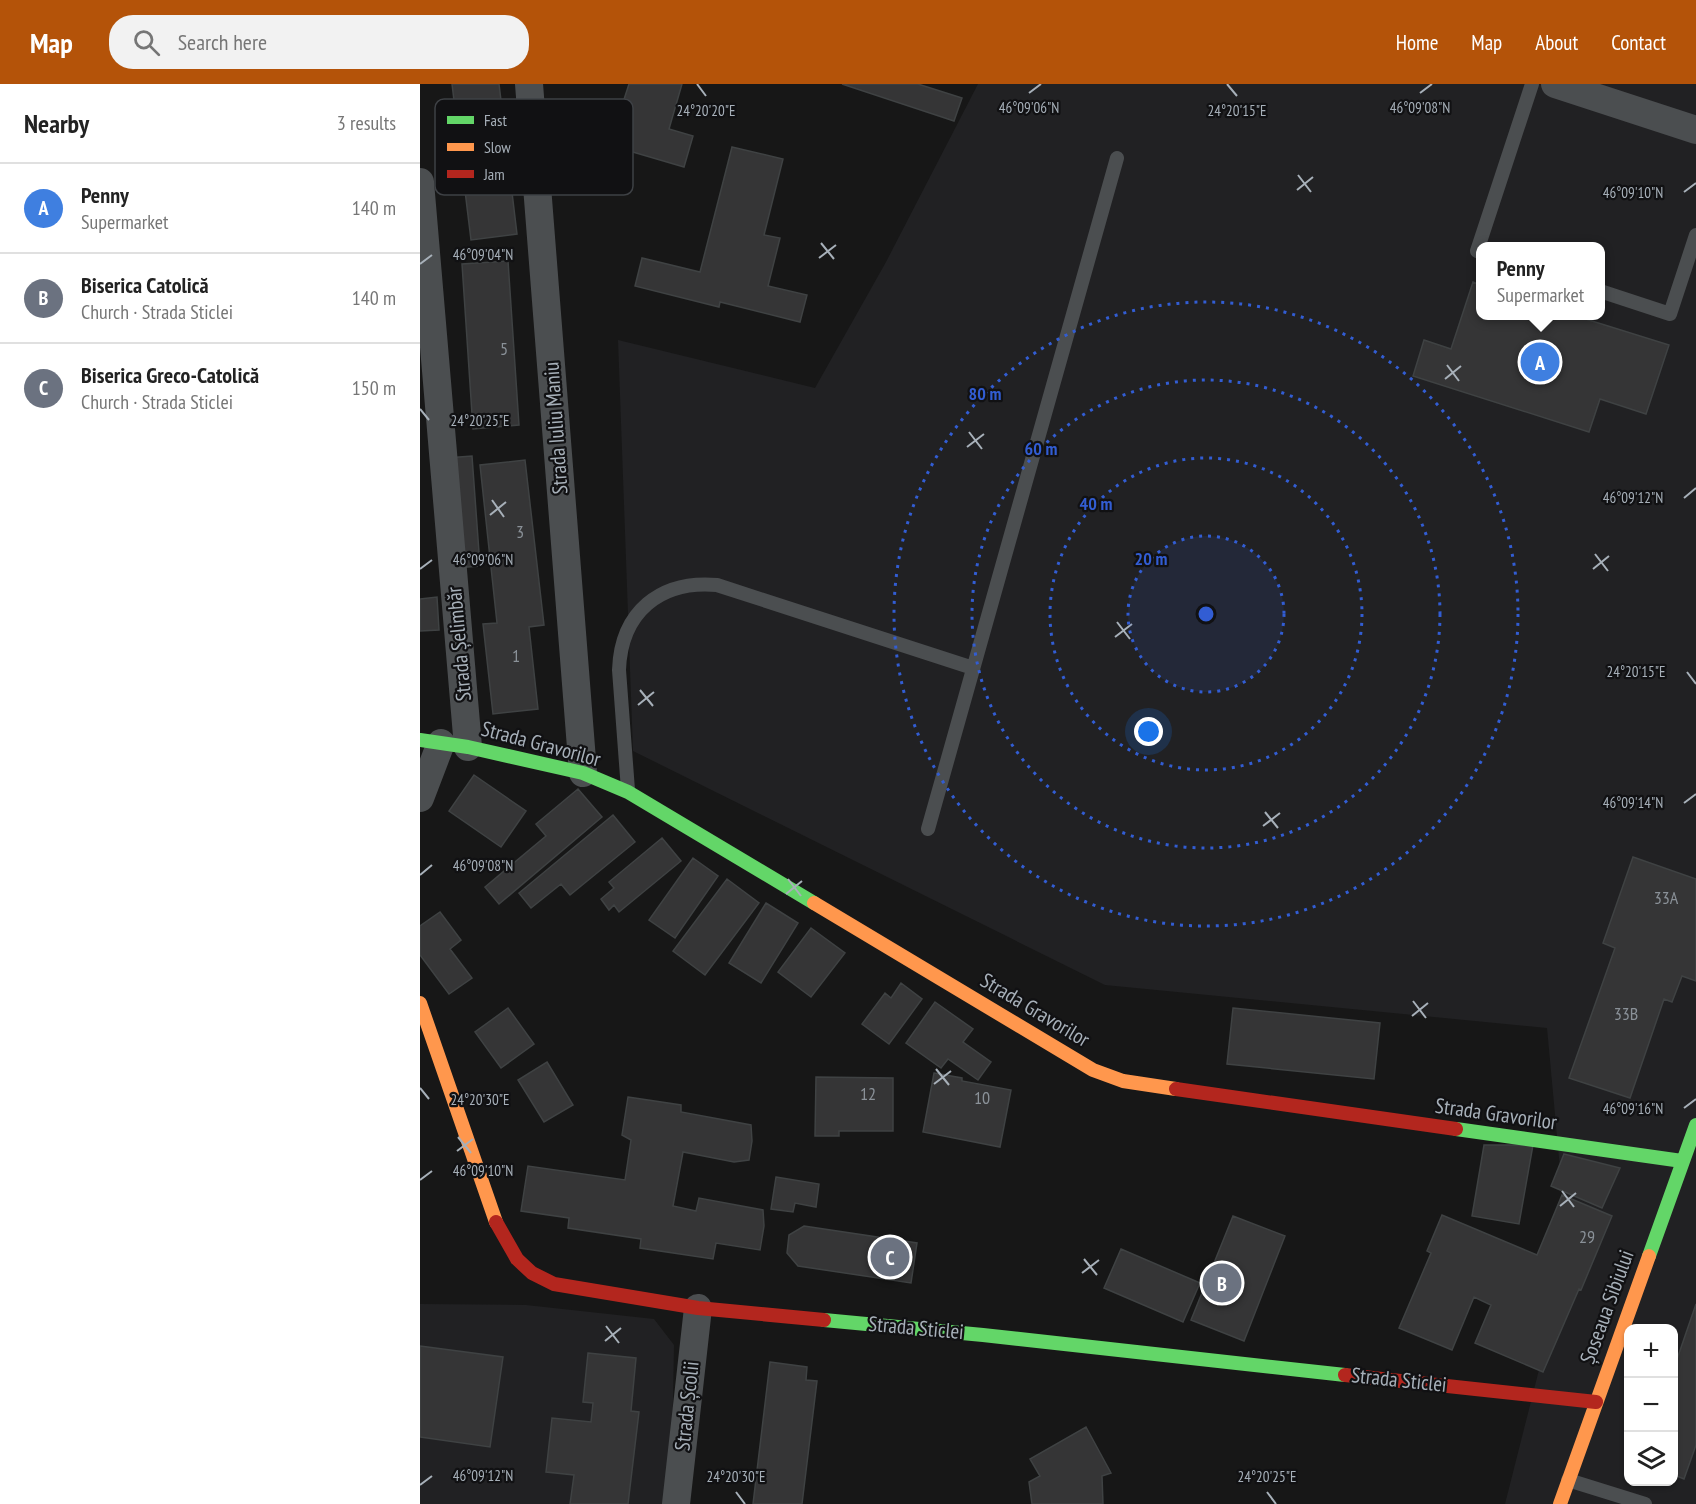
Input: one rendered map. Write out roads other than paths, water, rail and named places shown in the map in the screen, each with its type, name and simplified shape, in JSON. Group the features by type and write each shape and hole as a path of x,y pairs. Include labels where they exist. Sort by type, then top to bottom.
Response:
{"street":[{"name":"Strada Iuliu Maniu","path":"529,84 530,99"},
{"path":"1555,84 1696,130"},
{"name":"Strada Șelimbăr","path":"420,182 443,743"},
{"name":"Strada Iuliu Maniu","path":"538,195 583,773"},
{"name":"Strada Gravorilor","path":"443,743 583,773 628,792 1093,1070 1123,1081 1682,1161"},
{"path":"420,798 443,743"},
{"name":"Strada Sticlei","path":"420,1003 492,1214 517,1259 532,1273 554,1284 698,1308 983,1335 1596,1402"},
{"name":"Șoseaua Sibiului","path":"1560,1504 1696,1125"},
{"name":"Strada Școlii","path":"676,1504 698,1308"}],"lane":[{"path":"1480,242 1532,84"},
{"path":"928,829 1117,158"},
{"path":"1605,293 1670,314 1696,235"},
{"path":"628,792 619,656 627,630 637,615 649,602 664,592 699,583 717,585 973,668"},
{"path":"1568,1480 1645,1504"}],"place":[{"name":"Penny","path":"1540,362"},
{"name":"Biserica Greco-Catolică","path":"890,1257"},
{"name":"Biserica Catolică","path":"1222,1283"}]}
